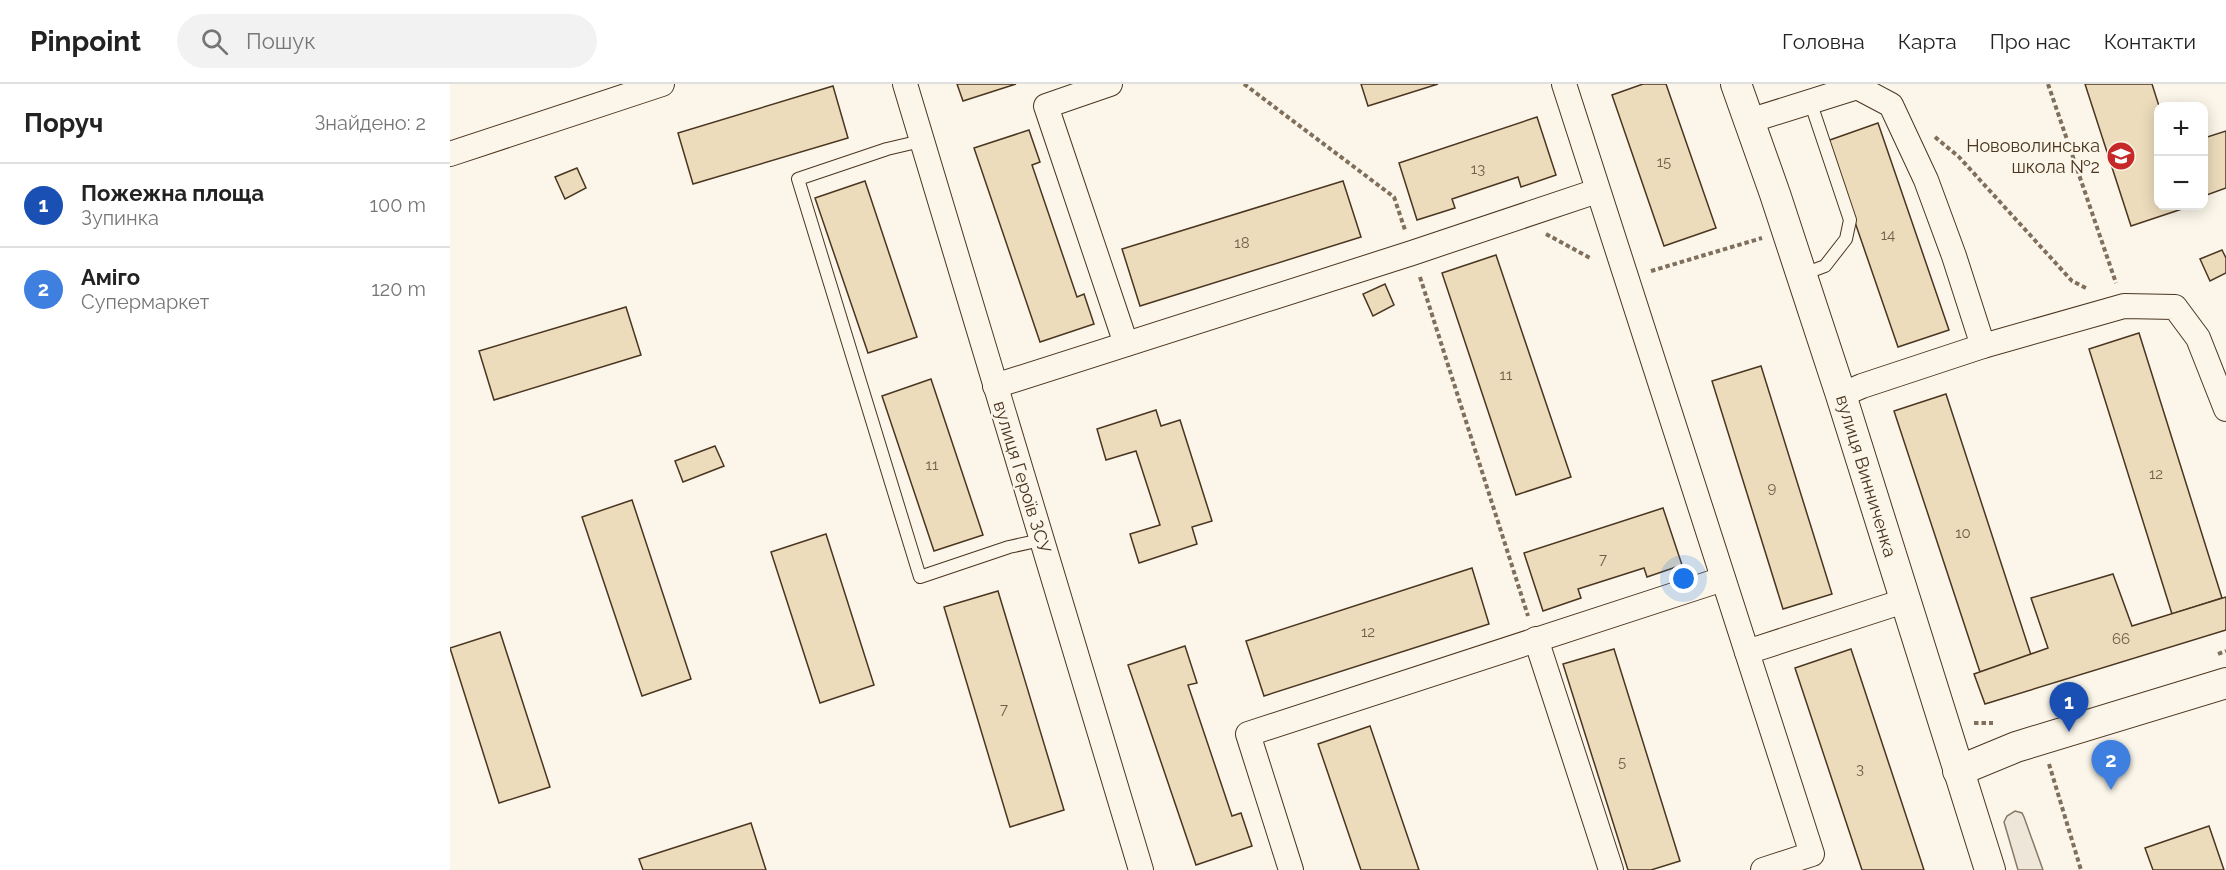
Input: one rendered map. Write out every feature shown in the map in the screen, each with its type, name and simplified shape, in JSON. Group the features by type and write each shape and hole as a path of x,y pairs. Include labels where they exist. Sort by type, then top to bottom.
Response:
{"street":[{"path":"450,154 662,84"},
{"name":"вулиця Героїв ЗСУ","path":"904,84 1141,870"},
{"path":"1110,84 1046,106 1126,344"},
{"path":"1564,84 1812,854 1763,870"},
{"name":"вулиця Винниченка","path":"1736,84 1841,395 1990,870"},
{"path":"1749,121 1857,85 1892,105 1926,180 1954,256 1983,346"},
{"path":"995,386 1412,254 1598,191"},
{"path":"1841,395 1983,346 2124,306 2175,307 2198,338 2226,409"},
{"path":"1286,869 1248,734 1723,579"},
{"path":"1747,652 1904,601"},
{"path":"1536,639 1611,870"},
{"path":"1958,771 2016,747 2226,683"}],"lane":[{"path":"1802,275 1826,266 1846,239 1850,220 1810,101"},
{"path":"921,141 887,149 798,179 920,577 1009,547 1041,540"}],"path":[{"path":"1244,84 1394,197 1536,639"},
{"path":"2049,84 2124,306"},
{"path":"1933,135 1959,157 2072,281 2124,306"},
{"path":"2041,740 2081,870"}],"shaded area":[{"path":"2015,811 2022,813 2024,817 2043,870 2018,870 2004,822 2007,816"}],"building":[{"path":"957,84 1016,84 963,101"},
{"path":"1361,84 1438,84 1368,106"},
{"path":"1643,84 1666,84 1716,228 1664,246 1612,95"},
{"path":"2085,84 2152,84 2158,102 2154,102 2154,210 2179,210 2131,226"},
{"path":"833,86 848,138 693,184 678,133"},
{"path":"1537,117 1556,175 1521,187 1518,177 1452,199 1455,208 1417,220 1399,163"},
{"path":"1878,123 1949,330 1898,347 1827,141"},
{"path":"1029,130 1040,162 1032,165 1077,297 1084,294 1094,324 1040,342 974,148"},
{"path":"2226,131 2226,188 2208,195 2208,156 2208,137"},
{"path":"577,168 586,188 565,199 555,177"},
{"path":"865,181 917,337 868,353 815,198"},
{"path":"1343,181 1361,237 1140,306 1122,249"},
{"path":"2222,250 2226,258 2226,273 2210,281 2200,259"},
{"path":"1496,255 1571,477 1516,495 1442,273"},
{"path":"1385,284 1394,305 1373,316 1363,294"},
{"path":"626,307 641,355 494,400 479,351"},
{"path":"2139,333 2222,598 2172,614 2089,349"},
{"path":"1761,366 1832,594 1783,609 1712,381"},
{"path":"931,379 983,535 934,551 882,396"},
{"path":"1946,394 2031,655 1980,672 1894,411"},
{"path":"1156,410 1161,426 1180,420 1212,521 1192,527 1197,544 1139,563 1130,534 1160,525 1136,451 1106,460 1097,429"},
{"path":"715,446 724,466 683,482 675,461"},
{"path":"632,500 691,679 642,696 582,517"},
{"path":"1663,508 1682,565 1647,577 1644,568 1578,589 1581,598 1543,611 1524,553"},
{"path":"826,534 874,685 820,703 771,552"},
{"path":"1472,568 1489,624 1264,696 1246,641"},
{"path":"2113,574 2132,626 2226,597 2226,630 1985,704 1974,674 2048,648 2031,598"},
{"path":"998,591 1064,810 1010,827 944,607"},
{"path":"500,632 550,787 499,803 450,648"},
{"path":"1185,646 1197,683 1188,685 1232,816 1241,813 1252,846 1196,865 1128,665"},
{"path":"1614,649 1680,861 1651,870 1628,870 1563,664"},
{"path":"1851,649 1924,870 1862,870 1795,668"},
{"path":"1370,726 1419,870 1361,870 1318,744"},
{"path":"751,823 766,870 643,870 639,859"},
{"path":"2209,826 2224,870 2153,870 2145,848"}],"place":[{"name":"Нововолинська школа №2","path":"2121,156"},
{"name":"Пожежна площа","path":"2069,732"},
{"name":"Аміго","path":"2111,790"}]}
